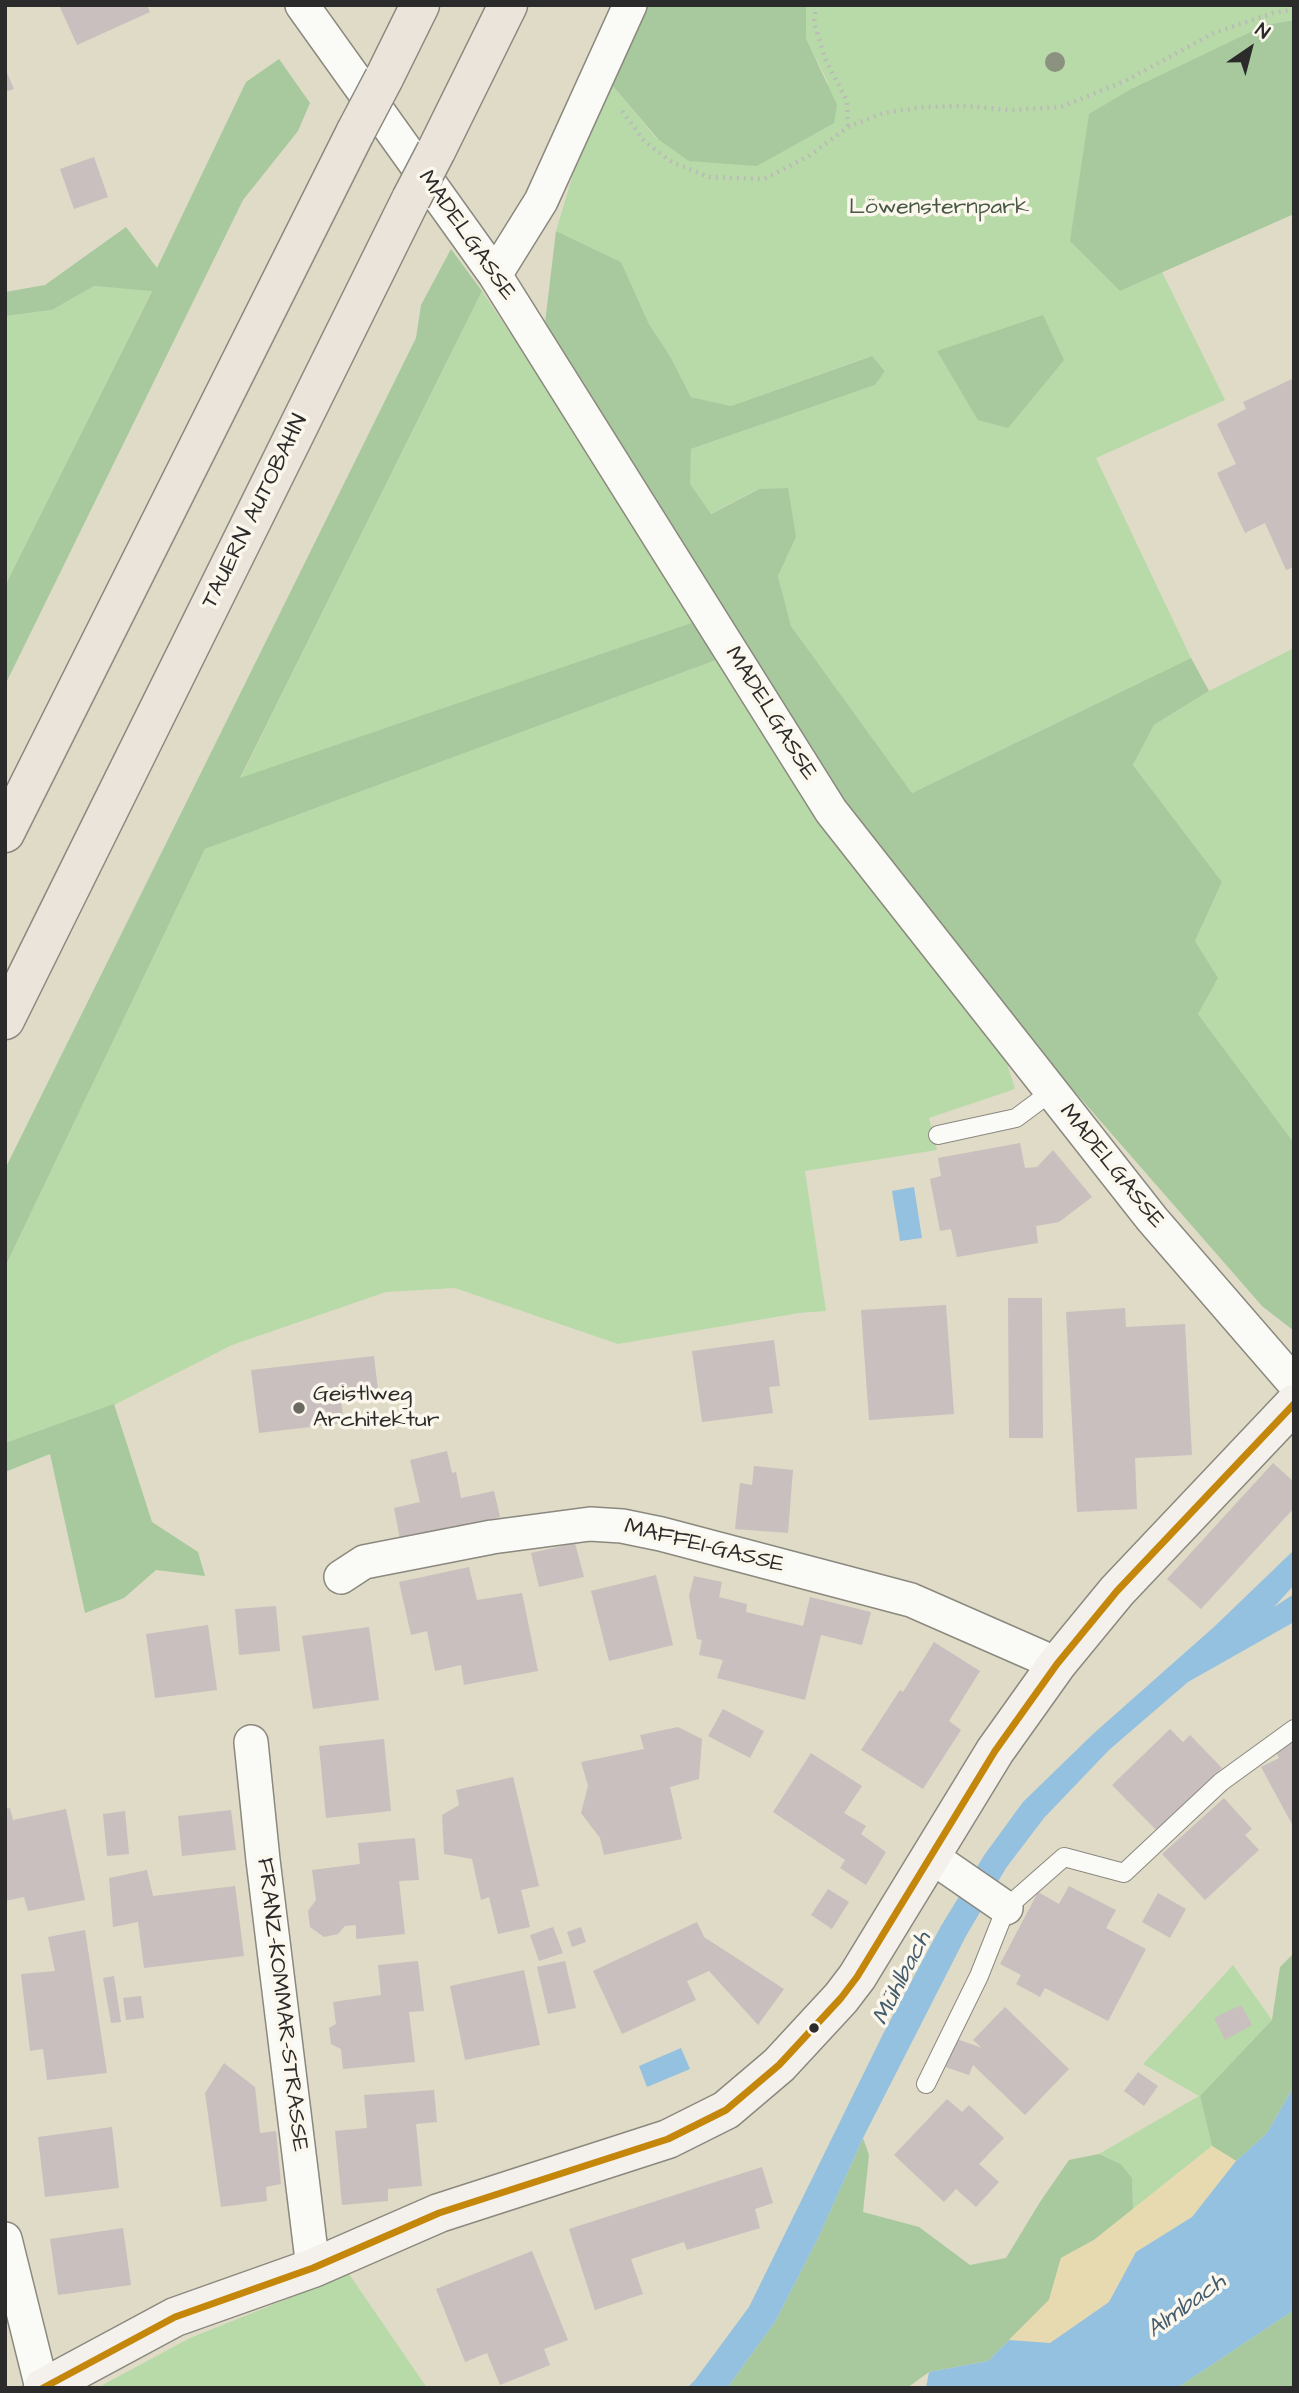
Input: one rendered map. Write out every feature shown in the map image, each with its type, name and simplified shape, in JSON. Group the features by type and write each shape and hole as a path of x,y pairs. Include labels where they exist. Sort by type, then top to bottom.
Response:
{"highway":[{"path":"5,833 420,5"},
{"name":"TAUERN AUTOBAHN","path":"5,1020 508,5"}],"street":[{"name":"MADELGASSE","path":"302,5 495,275 831,811 1152,1219 1294,1383"},
{"path":"495,275 541,201 629,5"},
{"path":"5,2239 43,2388 175,2317 313,2268 439,2213 668,2138 726,2110 764,2080 841,1998 857,1977 940,1863 995,1751 1057,1664 1117,1591 1294,1404"},
{"name":"MAFFEI-GASSE","path":"341,1577 364,1562 492,1537 590,1524 622,1526 911,1600 1057,1664"},
{"name":"FRANZ-KOMMAR-STRASSE","path":"251,1742 313,2268"},
{"path":"940,1863 999,1903"}],"lane":[{"path":"938,1135 1016,1118 1051,1092"},
{"path":"926,2084 979,1976 999,1903 1063,1857 1124,1873 1221,1782 1294,1729"}],"path":[{"path":"816,5 814,23 826,61 847,101 848,127"},
{"path":"593,87 614,98 645,142 672,162 709,177 764,178 810,156 848,127 883,113 923,107 968,106 1009,110 1061,107 1125,81 1214,33 1273,13 1294,9"}],"green space":[{"path":"647,5 806,5 806,38 837,105 834,123 757,166 689,161 658,139 611,84"},
{"name":"Löwensternpark","path":"806,5 1294,5 1294,20 1265,25 1131,89 1090,114 1120,291 1162,272 1225,400 1096,458 1191,658 912,793 791,626 778,576 796,537 758,489 710,514 689,484 691,449 875,385 885,370 871,356 731,406 691,397 670,356 649,324 621,262 556,231 574,171 611,84 657,139 828,83 806,38"},
{"path":"1294,20 1294,214 1120,291 1070,241 1089,114 1131,89 1265,25"},
{"path":"279,59 310,103 298,131 243,200 5,685 5,586 152,291 94,286 52,310 5,316 5,292 45,285 126,227 157,268 246,82"},
{"path":"556,231 621,262 649,324 670,356 691,397 731,406 872,356 885,371 875,385 691,449 690,484 711,514 759,489 788,488 796,537 778,576 791,626 912,793 1191,658 1209,691 1154,725 1133,765 1222,882 1195,941 1218,978 1198,1014 1294,1143 1294,1331 1262,1306 1034,1045 846,805 544,331"},
{"path":"451,249 482,291 240,778 694,622 719,659 205,849 5,1267 5,1169 416,338 421,305"},
{"path":"94,286 152,290 5,586 5,316 52,310"},
{"path":"482,291 597,463 694,622 240,779"},
{"path":"1043,315 1064,360 1008,428 978,420 937,351"},
{"path":"1294,648 1294,1143 1198,1014 1217,978 1195,941 1222,882 1133,765 1154,725 1209,691"},
{"path":"719,659 1006,1060 1015,1089 929,1118 937,1150 805,1171 826,1311 799,1313 618,1344 455,1288 386,1292 232,1345 114,1405 5,1443 5,1267 205,849"},
{"path":"114,1404 152,1522 198,1552 205,1576 156,1570 124,1598 85,1613 50,1454 5,1472 5,1443"},
{"path":"1294,1953 1294,2086 1267,2133 1236,2161 1212,2146 1200,2096 1272,2020 1280,1967"},
{"path":"1233,1965 1272,2020 1200,2096 1212,2146 1133,2209 1132,2178 1121,2164 1099,2154 1199,2096 1143,2064"},
{"path":"863,2138 869,2155 863,2212 919,2227 970,2265 1006,2258 1069,2160 1099,2154 1121,2164 1132,2178 1133,2209 1094,2240 1061,2258 1049,2300 988,2361 929,2372 907,2388 727,2388 775,2322 819,2236"},
{"path":"349,2274 427,2388 97,2388 190,2338"},
{"path":"1294,2310 1294,2388 1177,2388"}],"sand":[{"path":"1212,2146 1236,2161 1192,2217 1136,2252 1109,2302 1050,2343 1009,2340 1049,2300 1061,2258 1094,2240"}],"water":[{"path":"914,1187 922,1238 900,1241 892,1191"},
{"path":"1294,1550 1294,1585 1274,1607 1294,1594 1294,1622 1188,1682 1109,1750 1044,1818 1006,1868 966,1936 863,2138 819,2236 775,2322 727,2388 687,2388 749,2307 883,2034 941,1926 985,1854 1023,1802 1093,1734 1215,1626"},
{"path":"681,2048 690,2069 647,2087 639,2066"},
{"name":"Almbach","path":"1294,2086 1294,2310 1177,2388 926,2388 929,2372 988,2361 1009,2340 1050,2343 1109,2302 1136,2252 1192,2217 1236,2161 1267,2133"}],"building":[{"path":"59,5 147,5 150,12 77,45"},
{"path":"5,68 14,89 5,92"},
{"path":"94,157 108,197 74,209 60,169"},
{"path":"1294,378 1294,567 1286,570 1265,523 1245,533 1217,473 1236,464 1217,424 1246,409 1243,402"},
{"path":"1020,1143 1025,1168 1037,1167 1053,1150 1092,1197 1059,1222 1036,1226 1038,1243 957,1257 951,1229 940,1231 930,1179 941,1176 938,1158"},
{"path":"1008,1298 1042,1298 1043,1438 1009,1438"},
{"path":"946,1305 954,1414 869,1420 861,1310"},
{"path":"1125,1308 1126,1327 1185,1324 1192,1455 1135,1458 1137,1509 1077,1512 1066,1312"},
{"path":"774,1340 780,1386 769,1387 773,1413 702,1422 692,1351"},
{"name":"Geistlweg Architektur","path":"374,1356 378,1390 340,1394 344,1423 259,1433 251,1370"},
{"path":"447,1451 452,1473 456,1472 461,1498 494,1491 500,1517 400,1539 394,1508 420,1502 410,1460"},
{"path":"1273,1463 1294,1482 1294,1508 1201,1609 1167,1579"},
{"path":"754,1466 793,1470 788,1533 735,1529 740,1483 752,1485"},
{"path":"575,1543 584,1577 539,1587 531,1553"},
{"path":"469,1567 477,1600 522,1593 538,1671 464,1685 461,1665 435,1671 427,1631 411,1635 399,1582"},
{"path":"656,1575 673,1645 609,1661 591,1591"},
{"path":"694,1576 722,1582 719,1597 747,1604 746,1612 803,1626 810,1597 871,1612 862,1645 821,1635 805,1700 717,1678 723,1660 699,1655 702,1640 697,1639 689,1596"},
{"path":"276,1606 280,1651 239,1655 235,1609"},
{"path":"208,1625 217,1690 155,1698 146,1634"},
{"path":"369,1627 379,1700 313,1709 302,1636"},
{"path":"934,1642 980,1671 949,1721 961,1730 923,1789 861,1750 900,1690 903,1692"},
{"path":"723,1709 764,1731 750,1758 708,1736"},
{"path":"678,1727 702,1739 699,1779 670,1787 682,1839 604,1855 600,1838 581,1813 588,1786 581,1762 644,1749 640,1735"},
{"path":"1170,1729 1183,1742 1190,1735 1222,1768 1157,1831 1112,1785"},
{"path":"384,1739 391,1811 326,1818 319,1746"},
{"path":"1294,1740 1294,1828 1261,1767 1279,1758 1275,1750"},
{"path":"811,1753 862,1786 844,1813 866,1826 861,1834 886,1852 866,1885 840,1868 845,1860 773,1812"},
{"path":"513,1777 539,1886 521,1890 530,1927 498,1934 489,1897 481,1900 472,1859 444,1854 442,1815 459,1805 456,1790"},
{"path":"1224,1798 1252,1829 1245,1835 1259,1850 1205,1900 1162,1854"},
{"path":"10,1808 13,1820 66,1809 85,1900 28,1911 24,1897 5,1901 5,1809"},
{"path":"231,1810 236,1850 182,1856 178,1816"},
{"path":"125,1811 129,1854 107,1856 103,1814"},
{"path":"415,1838 419,1880 399,1881 405,1934 356,1939 356,1925 345,1926 338,1934 324,1937 310,1927 308,1911 316,1900 312,1870 360,1864 358,1843"},
{"path":"147,1870 153,1896 235,1886 244,1956 144,1968 138,1922 113,1927 109,1878"},
{"path":"1069,1886 1116,1910 1106,1928 1146,1949 1108,2021 1045,1988 1040,1997 1016,1984 1021,1975 1000,1964 1038,1892 1059,1904"},
{"path":"828,1889 849,1902 832,1929 811,1915"},
{"path":"1158,1893 1186,1909 1170,1938 1142,1922"},
{"path":"697,1922 704,1937 784,1989 758,2025 709,1971 687,1981 696,2000 622,2034 593,1971"},
{"path":"553,1927 563,1953 539,1961 530,1935"},
{"path":"581,1927 586,1942 572,1947 567,1932"},
{"path":"85,1930 107,2073 47,2080 43,2049 30,2051 21,1974 55,1971 48,1937"},
{"path":"418,1961 424,2011 409,2012 415,2062 343,2069 341,2049 331,2044 329,2028 336,2024 333,2002 381,1995 378,1965"},
{"path":"565,1961 576,2008 548,2014 537,1967"},
{"path":"524,1970 540,2045 465,2060 450,1986"},
{"path":"114,1976 121,2022 111,2023 103,1978"},
{"path":"141,1996 144,2018 126,2020 123,1998"},
{"path":"1241,2005 1252,2025 1225,2040 1214,2018"},
{"path":"1005,2007 1069,2069 1025,2115 973,2065 969,2075 945,2067 957,2039 982,2048 973,2040"},
{"path":"224,2063 255,2087 260,2133 276,2131 281,2184 266,2187 267,2201 221,2207 205,2093"},
{"path":"1138,2072 1158,2086 1144,2106 1124,2091"},
{"path":"434,2090 437,2122 416,2124 422,2186 388,2189 388,2201 342,2205 335,2131 367,2128 364,2095"},
{"path":"947,2099 962,2112 969,2105 1004,2138 979,2164 999,2182 976,2207 956,2189 944,2202 894,2155"},
{"path":"112,2127 119,2188 45,2197 38,2137"},
{"path":"762,2167 773,2203 755,2209 760,2228 687,2250 684,2242 631,2259 643,2294 595,2310 569,2229"},
{"path":"123,2228 131,2285 58,2295 50,2239"},
{"path":"532,2251 568,2340 544,2349 550,2365 500,2385 487,2353 465,2362 436,2289"}],"transit line":[{"path":"43,2388 175,2317 313,2268 439,2213 668,2139 726,2110 779,2065 857,1977 995,1751 1057,1664 1117,1591 1294,1404"}],"place":[{"name":"Geistlweg Architektur","path":"299,1408"}],"water label":[{"name":"Mühlbach","path":"903,1979"}]}
